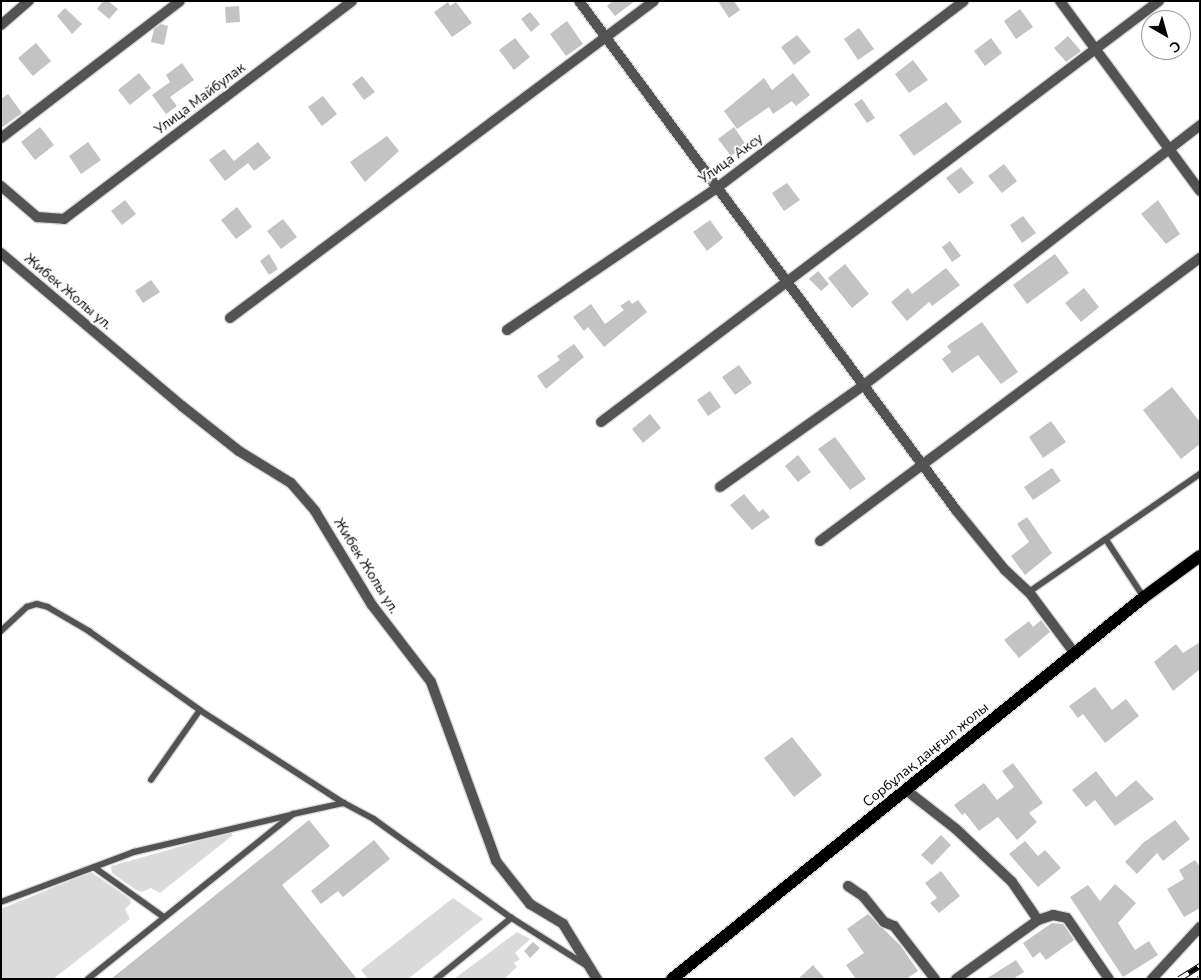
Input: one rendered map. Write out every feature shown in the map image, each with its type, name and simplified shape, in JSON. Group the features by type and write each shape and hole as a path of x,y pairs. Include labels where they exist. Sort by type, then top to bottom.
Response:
{"main road":[{"name":"Сорбұлақ даңғыл жолы","path":"672,979 1144,598 1200,556"}],"street":[{"path":"1,25 29,1"},
{"path":"1,138 180,1"},
{"name":"Улица Майбулак","path":"1,186 37,218 64,219 352,1"},
{"path":"579,1 924,466 1005,570 1030,592 1075,654"},
{"path":"230,318 654,1"},
{"name":"Улица Аксу","path":"507,330 718,187 964,1"},
{"path":"1060,1 1170,147 1200,191"},
{"path":"600,422 789,283 1159,1"},
{"path":"720,487 864,385 1200,125"},
{"name":"Жибек Жолы ул.","path":"1,253 182,406 239,451 291,483 315,511 372,605 431,682 496,861 530,904 563,924 597,979"},
{"path":"820,541 924,466 1200,258"},
{"path":"906,790 956,828 1012,882 1038,920"},
{"path":"848,886 862,896 884,922 894,926 935,979"},
{"path":"956,979 1038,920 1054,915 1067,918 1109,979"},
{"path":"1152,979 1200,927"}],"lane":[{"path":"1030,592 1200,474"},
{"path":"1106,539 1144,598"},
{"path":"1,631 27,607 37,604 48,607 89,631 200,710 344,803 374,819 512,918 588,967"},
{"path":"151,780 200,710"},
{"path":"1,902 134,852 344,803"},
{"path":"88,979 293,814"},
{"path":"94,868 164,917"},
{"path":"438,979 512,918"}],"shaded area":[{"path":"231,832 233,835 160,893 151,888 142,892 136,890 112,873 111,866"},
{"path":"91,872 130,899 131,903 125,909 130,919 53,979 1,979 1,909"},
{"path":"453,898 483,919 408,979 368,979 361,970"},
{"path":"517,932 530,939 515,953 520,959 514,963 517,967 504,979 454,979"}],"building":[{"path":"103,1 108,1 118,9 109,19 97,9"},
{"path":"613,1 635,1 615,16 607,6"},
{"path":"718,1 734,1 740,10 729,18"},
{"path":"448,2 450,6 456,2 472,23 452,37 434,12"},
{"path":"239,6 240,22 226,23 225,7"},
{"path":"65,8 82,24 72,34 57,16"},
{"path":"1020,9 1033,27 1016,39 1004,21"},
{"path":"530,12 540,24 531,32 521,19"},
{"path":"567,21 583,44 566,56 550,34"},
{"path":"161,24 168,26 164,45 151,42 154,29"},
{"path":"859,28 874,49 858,60 844,39"},
{"path":"797,35 811,52 794,65 781,47"},
{"path":"1068,36 1081,51 1066,62 1054,48"},
{"path":"515,38 530,57 514,70 499,50"},
{"path":"991,38 1002,53 985,66 974,51"},
{"path":"36,43 51,61 33,76 18,58"},
{"path":"913,60 928,80 909,93 895,74"},
{"path":"182,63 194,80 170,97 177,106 166,114 152,95 170,82 166,75"},
{"path":"139,73 151,88 130,105 118,90"},
{"path":"793,73 810,95 796,106 792,101 773,114 769,107 737,129 724,111 764,78 772,90"},
{"path":"362,76 375,92 364,100 352,84"},
{"path":"8,94 22,113 1,128 1,99"},
{"path":"323,96 337,114 322,126 308,107"},
{"path":"862,99 875,118 867,123 854,104"},
{"path":"946,102 962,122 914,156 899,135"},
{"path":"40,127 54,145 35,160 21,142"},
{"path":"734,127 746,145 731,156 718,139"},
{"path":"387,136 399,151 365,182 350,162"},
{"path":"88,142 101,160 81,174 69,156"},
{"path":"258,142 271,158 254,171 248,163 225,181 209,160 224,149 234,161"},
{"path":"1004,164 1017,181 1002,193 988,176"},
{"path":"961,167 974,183 959,194 946,178"},
{"path":"787,183 800,200 784,211 772,193"},
{"path":"125,200 136,214 122,225 111,211"},
{"path":"1158,200 1180,234 1166,244 1141,214"},
{"path":"237,207 252,227 236,239 221,220"},
{"path":"1023,216 1036,233 1022,243 1010,225"},
{"path":"283,219 297,237 281,249 267,231"},
{"path":"710,220 723,238 707,251 693,232"},
{"path":"950,241 961,256 952,262 942,247"},
{"path":"269,254 278,269 269,275 260,261"},
{"path":"1055,254 1069,273 1027,304 1013,285"},
{"path":"845,264 869,294 852,308 828,278"},
{"path":"946,268 960,285 932,306 929,302 907,321 891,302 908,288 912,294"},
{"path":"818,271 829,284 821,291 809,279"},
{"path":"151,280 160,292 143,303 135,291"},
{"path":"1084,288 1099,307 1081,322 1065,303"},
{"path":"629,300 632,304 638,300 647,312 604,347 588,327 584,331 573,317 591,304 605,324 624,310 620,306"},
{"path":"982,322 1018,372 1001,384 978,355 952,373 942,359 951,352 947,346"},
{"path":"574,344 584,357 546,389 537,376 560,360 557,356"},
{"path":"739,365 752,383 735,395 722,377"},
{"path":"1172,387 1200,422 1200,444 1181,459 1143,410"},
{"path":"710,391 721,407 708,416 697,400"},
{"path":"650,414 661,428 643,443 632,429"},
{"path":"1051,421 1066,442 1043,458 1029,437"},
{"path":"835,437 866,479 850,490 818,449"},
{"path":"798,455 811,472 798,482 785,466"},
{"path":"1052,468 1061,481 1033,500 1024,487"},
{"path":"744,494 759,512 763,509 770,517 752,530 730,505"},
{"path":"1027,517 1052,553 1025,575 1011,556 1029,542 1017,524"},
{"path":"1041,620 1050,632 1019,658 1004,640 1029,621 1033,627"},
{"path":"1200,642 1200,669 1173,691 1154,662 1176,644 1183,653"},
{"path":"1095,687 1112,710 1126,699 1139,716 1105,743 1083,714 1078,718 1069,706"},
{"path":"792,737 822,775 794,797 764,758"},
{"path":"1013,763 1043,803 1029,813 1037,822 1017,840 998,817 979,831 965,813 962,815 954,805 984,783 997,800 1014,787 1002,771"},
{"path":"1096,771 1116,797 1136,780 1154,799 1115,826 1095,800 1086,807 1072,790"},
{"path":"309,820 330,846 282,885 357,979 111,979"},
{"path":"1175,820 1190,839 1163,861 1157,853 1137,874 1125,862 1143,843"},
{"path":"941,835 951,845 932,865 921,855"},
{"path":"374,840 390,859 343,897 338,891 321,904 311,891"},
{"path":"1025,841 1038,856 1045,850 1061,868 1038,887 1009,854"},
{"path":"1195,860 1200,867 1200,908 1184,917 1167,889 1184,879 1179,870"},
{"path":"941,871 960,896 939,913 930,903 937,898 925,883"},
{"path":"1115,884 1136,903 1118,923 1135,950 1149,941 1158,955 1123,977 1070,897 1088,885 1100,901"},
{"path":"868,914 900,945 918,971 906,979 856,979 846,965 864,953 847,929"},
{"path":"1052,923 1063,924 1074,940 1046,960 1040,952 1033,958 1023,943"},
{"path":"533,942 540,948 530,958 524,951"},
{"path":"1016,960 1024,972 1013,979 986,979"},
{"path":"813,965 825,979 798,979"}],"railway":[{"path":"1179,979 1200,966"}]}
